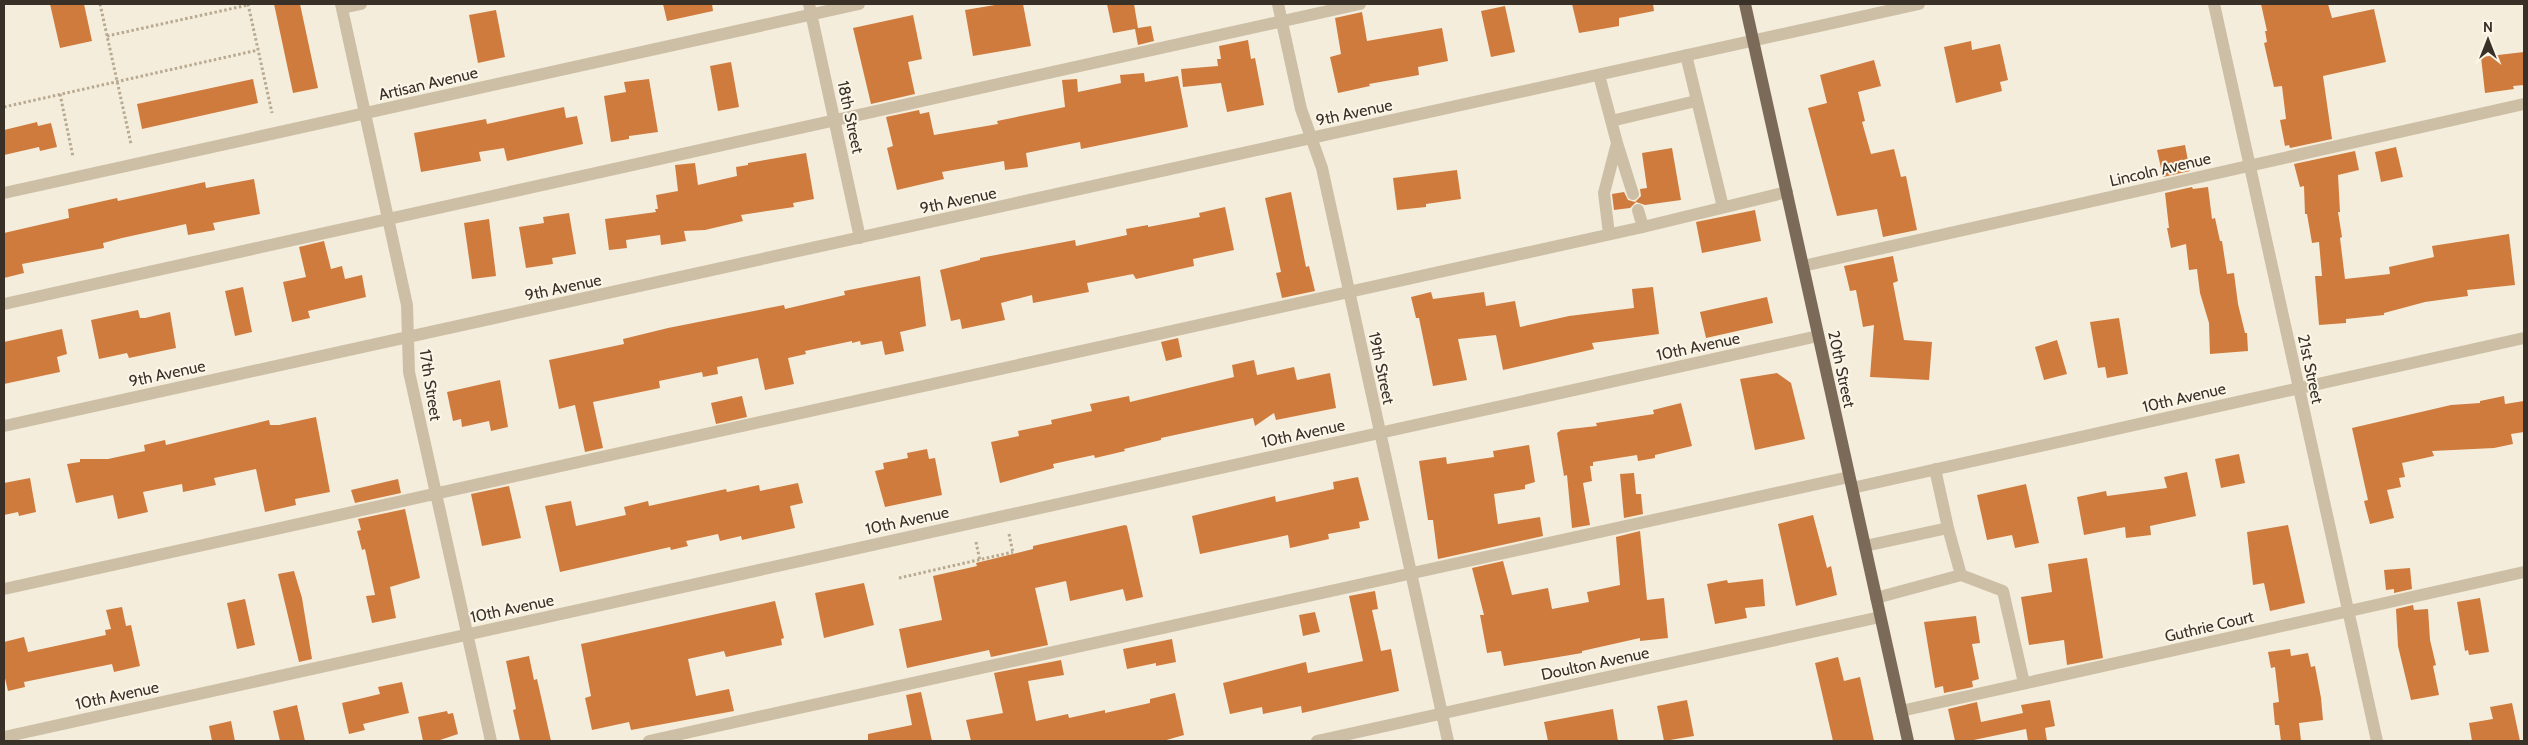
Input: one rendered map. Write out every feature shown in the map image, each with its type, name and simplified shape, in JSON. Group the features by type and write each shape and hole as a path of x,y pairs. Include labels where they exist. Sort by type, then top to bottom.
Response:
{"main road":[{"name":"20th Street","path":"1745,4 1908,741"}],"street":[{"path":"342,6 361,4"},
{"name":"Artisan Avenue","path":"4,193 364,113 811,9 860,4"},
{"name":"19th Street","path":"1278,4 1301,109 1322,168 1448,741"},
{"path":"4,304 1360,4"},
{"name":"9th Avenue","path":"4,426 1919,4"},
{"name":"21st Street","path":"2214,4 2377,741"},
{"name":"17th Street","path":"342,6 407,305 409,372 491,741"},
{"name":"18th Street","path":"811,9 860,238"},
{"path":"1686,55 1723,207"},
{"path":"1598,75 1633,194"},
{"path":"1611,121 1696,101"},
{"name":"Lincoln Avenue","path":"1803,266 2524,104"},
{"path":"1609,234 1604,193 1617,143"},
{"path":"4,589 1643,227 1786,192"},
{"path":"1638,210 1643,227"},
{"name":"10th Avenue","path":"4,737 1818,336"},
{"name":"10th Avenue","path":"650,741 1411,573 1851,482 1935,469 2524,338"},
{"path":"1935,469 1961,575"},
{"path":"1865,546 1948,528"},
{"name":"Guthrie Court","path":"1901,711 2524,572"},
{"path":"1876,598 1961,575 2003,591 2024,684"},
{"name":"Doulton Avenue","path":"1317,741 1880,618"}],"path":[{"path":"100,4 131,144"},
{"path":"107,36 248,4 272,113"},
{"path":"4,107 258,50"},
{"path":"60,94 74,157"},
{"path":"899,578 1013,554 1009,534"},
{"path":"976,542 980,561"}],"building":[{"path":"50,4 84,4 92,41 60,48"},
{"path":"274,4 300,4 318,88 293,93"},
{"path":"663,4 712,4 713,11 667,21"},
{"path":"1001,4 1023,4 1031,46 973,56 965,10"},
{"path":"1107,4 1134,4 1138,28 1151,26 1154,41 1138,45 1135,29 1113,33"},
{"path":"1572,4 1653,4 1654,11 1619,18 1619,26 1579,33"},
{"path":"2261,4 2328,4 2332,18 2374,9 2386,62 2323,76 2332,139 2290,148 2289,145 2285,146 2280,120 2286,119 2282,86 2274,87 2264,43 2267,42 2265,31 2267,31"},
{"path":"1505,6 1515,52 1491,57 1481,11"},
{"path":"496,10 505,57 478,63 469,15"},
{"path":"1362,12 1367,41 1442,28 1448,61 1418,67 1419,75 1369,84 1370,86 1338,93 1330,57 1341,54 1335,18"},
{"path":"913,15 922,59 908,62 915,94 871,104 853,28"},
{"path":"1248,40 1251,59 1255,58 1264,105 1227,112 1221,83 1183,87 1181,69 1218,66 1217,59 1221,59 1219,46"},
{"path":"1971,41 1972,50 2000,44 2008,80 2000,82 2002,91 1956,103 1944,47"},
{"path":"2524,52 2524,85 2513,86 2514,89 2485,93 2481,57"},
{"path":"1874,60 1881,86 1858,92 1865,121 1862,122 1871,154 1894,149 1901,177 1906,176 1917,230 1883,237 1877,209 1837,216 1808,108 1827,103 1820,75"},
{"path":"731,62 739,107 718,111 710,66"},
{"path":"1144,73 1145,82 1178,76 1188,127 1081,149 1080,142 1026,153 1028,167 1005,170 1004,161 942,172 944,179 897,190 887,148 893,146 886,117 919,110 920,114 929,112 934,135 998,124 997,121 1065,107 1062,80 1077,79 1078,92 1121,83 1120,75"},
{"path":"253,79 258,103 142,129 137,104"},
{"path":"649,79 658,132 629,136 629,139 611,142 604,96 626,92 624,82"},
{"path":"564,107 566,118 577,116 583,144 507,161 504,148 479,152 481,161 421,172 414,133 486,119 487,124"},
{"path":"37,122 38,126 51,123 57,147 40,151 39,147 4,155 4,130"},
{"path":"2185,145 2190,171 2163,177 2157,150"},
{"path":"2396,147 2403,177 2381,182 2375,152"},
{"path":"1672,148 1681,200 1645,205 1636,202 1630,208 1614,210 1612,194 1624,192 1628,200 1635,202 1641,196 1640,189 1647,188 1642,153"},
{"path":"2355,151 2359,170 2338,175 2340,212 2338,212 2345,279 2390,274 2389,267 2434,257 2432,246 2509,234 2515,285 2467,290 2468,296 2425,302 2384,313 2384,315 2346,319 2346,323 2319,325 2315,276 2322,276 2319,242 2312,243 2307,214 2305,214 2304,186 2300,187 2294,164"},
{"path":"806,153 814,199 793,203 794,207 741,215 743,221 705,230 684,231 686,241 661,245 660,235 626,240 627,248 609,250 605,219 656,212 655,209 658,209 656,195 678,191 675,165 695,163 698,185 737,176 736,167 748,165 748,163"},
{"path":"1457,170 1461,199 1426,204 1426,207 1397,210 1393,178"},
{"path":"254,179 260,214 213,223 215,230 188,235 186,224 122,238 103,243 104,248 22,264 24,273 4,278 4,233 69,218 68,209 117,198 118,201 205,182 206,188"},
{"path":"2192,187 2193,189 2208,187 2212,219 2215,218 2220,241 2222,241 2227,274 2234,273 2238,304 2245,333 2247,333 2248,351 2210,354 2209,323 2200,293 2197,269 2189,270 2186,244 2171,248 2167,228 2169,228 2165,193"},
{"path":"1291,192 1306,267 1309,266 1315,291 1282,298 1276,273 1281,272 1265,198"},
{"path":"1225,207 1234,250 1193,259 1194,266 1136,279 1133,274 1087,283 1089,292 1033,303 1032,295 1001,303 1005,320 962,329 960,319 951,321 940,270 980,260 980,258 1075,240 1076,246 1127,235 1126,229 1148,225 1148,227 1200,217 1199,213"},
{"path":"1755,210 1761,241 1702,253 1696,222"},
{"path":"569,213 576,254 552,258 553,264 526,268 519,227 544,223 543,217"},
{"path":"489,219 496,276 472,279 464,223"},
{"path":"324,241 331,269 342,266 345,279 362,275 366,297 308,311 310,318 292,322 283,282 306,277 299,247"},
{"path":"1893,256 1898,281 1893,283 1904,340 1932,342 1929,380 1870,377 1874,325 1863,327 1856,290 1850,291 1844,266"},
{"path":"920,276 926,326 900,332 904,351 885,355 882,341 861,345 860,341 852,343 852,341 805,351 806,354 788,358 794,384 765,390 758,358 717,367 718,374 703,377 702,372 659,381 660,388 593,402 603,448 585,452 575,405 559,409 549,360 624,344 623,339 668,328 784,305 785,309 845,295 844,291"},
{"path":"243,287 252,332 235,336 225,291"},
{"path":"1653,287 1659,334 1592,343 1594,349 1503,370 1496,335 1458,339 1467,380 1433,386 1419,318 1416,318 1411,297 1431,292 1433,299 1484,292 1486,306 1515,301 1520,327 1569,316 1634,308 1632,289"},
{"path":"1767,297 1773,323 1706,338 1700,312"},
{"path":"138,310 140,318 170,312 176,348 129,358 127,353 99,359 91,320"},
{"path":"2119,318 2128,374 2107,378 2105,367 2098,368 2090,322"},
{"path":"62,329 67,354 57,357 60,372 4,384 4,342"},
{"path":"1178,338 1182,357 1166,361 1161,342"},
{"path":"2057,340 2067,374 2044,380 2035,347"},
{"path":"1254,360 1257,375 1294,367 1297,380 1330,373 1336,408 1276,420 1274,413 1255,426 1253,418 1161,438 1161,440 1124,449 1125,451 1095,458 1094,455 1053,464 1054,468 1000,483 991,442 1019,436 1018,431 1052,424 1051,420 1092,411 1090,404 1129,396 1130,402 1234,377 1232,365"},
{"path":"1777,373 1791,383 1805,439 1755,450 1740,379"},
{"path":"500,380 508,427 491,431 489,421 462,427 461,419 453,421 447,392"},
{"path":"742,396 747,417 716,424 711,403"},
{"path":"2504,396 2505,404 2524,401 2524,432 2511,434 2513,444 2494,448 2432,451 2434,456 2402,463 2405,477 2399,478 2401,487 2387,490 2394,518 2370,524 2364,501 2368,500 2352,428 2451,405 2480,403 2480,401"},
{"path":"1681,403 1692,446 1655,455 1655,458 1638,461 1637,455 1593,462 1593,466 1590,466 1592,481 1583,483 1590,525 1572,528 1567,475 1564,476 1557,433 1561,430 1597,426 1596,423 1654,414 1653,410"},
{"path":"316,417 330,492 295,499 296,505 265,512 256,469 214,478 216,485 183,492 182,484 143,492 148,512 118,519 113,495 76,503 67,464 80,462 80,459 108,459 145,451 144,445 165,440 166,445 269,420 270,425 279,425"},
{"path":"1529,445 1535,482 1525,485 1525,489 1494,494 1498,524 1540,517 1543,536 1438,559 1433,520 1428,520 1419,461 1446,457 1447,464 1494,457 1493,451"},
{"path":"927,449 929,459 935,458 942,495 885,507 875,471 884,469 883,463 908,458 907,453"},
{"path":"2239,454 2245,483 2221,488 2215,459"},
{"path":"2187,472 2196,516 2150,526 2151,535 2126,538 2125,527 2084,535 2077,497 2106,491 2107,496 2167,488 2164,477"},
{"path":"1634,473 1636,494 1641,494 1643,514 1624,518 1620,474"},
{"path":"1358,477 1369,520 1359,522 1360,528 1328,534 1329,539 1290,548 1288,535 1200,554 1192,516 1275,496 1276,502 1334,489 1333,482"},
{"path":"30,478 36,512 19,516 18,512 4,515 4,483"},
{"path":"398,479 401,493 355,503 351,490"},
{"path":"798,483 803,503 790,506 795,528 742,540 741,536 720,541 718,534 686,541 688,546 671,550 670,547 560,572 545,506 571,501 576,526 626,515 624,507 648,501 649,506 726,489 727,492 759,485 760,491"},
{"path":"2026,484 2039,543 2015,548 2012,535 1987,540 1977,495"},
{"path":"509,486 521,538 482,546 471,494"},
{"path":"405,509 420,578 390,587 396,618 372,623 366,596 375,595 365,549 362,550 357,531 361,530 358,519"},
{"path":"1813,515 1827,568 1831,566 1837,595 1796,606 1778,524"},
{"path":"2288,525 2305,603 2270,611 2264,583 2253,585 2247,532"},
{"path":"1127,526 1143,597 1126,601 1123,589 1070,601 1066,581 1035,588 1048,645 991,657 989,650 907,668 899,629 942,620 933,576 977,566 976,563 1033,549 1033,546"},
{"path":"1640,531 1647,600 1664,598 1668,638 1640,641 1640,638 1582,651 1582,653 1504,666 1501,651 1487,653 1480,615 1484,615 1472,568 1503,561 1512,595 1548,588 1552,609 1589,602 1587,592 1620,585 1616,537"},
{"path":"2087,558 2103,658 2067,665 2064,640 2029,645 2021,597 2052,592 2048,564"},
{"path":"2410,568 2412,589 2394,593 2394,589 2386,590 2384,570"},
{"path":"294,571 302,598 312,659 299,662 278,574"},
{"path":"1763,579 1765,606 1745,608 1747,618 1715,624 1707,584 1727,580 1728,583"},
{"path":"864,583 874,625 824,638 815,593"},
{"path":"1375,591 1378,609 1372,610 1381,651 1391,649 1399,691 1302,713 1301,706 1263,714 1262,707 1230,714 1223,683 1306,662 1308,673 1363,661 1349,596"},
{"path":"2480,598 2489,652 2469,655 2468,650 2465,651 2457,602"},
{"path":"245,599 255,645 237,649 227,603"},
{"path":"775,601 784,638 781,639 782,645 726,657 724,651 688,659 696,696 729,689 734,711 631,730 629,722 592,730 585,698 591,696 581,644"},
{"path":"2413,605 2414,610 2428,609 2430,640 2436,665 2433,666 2439,695 2411,700 2398,646 2396,609"},
{"path":"122,607 126,626 131,625 140,666 114,672 112,664 24,682 25,687 8,691 4,674 4,642 24,637 28,652 106,635 105,630 111,629 106,610"},
{"path":"1315,612 1320,632 1303,636 1299,615"},
{"path":"1976,616 1980,643 1972,644 1979,679 1972,681 1973,687 1944,693 1943,686 1935,688 1924,622"},
{"path":"1172,639 1176,662 1156,666 1156,663 1127,669 1123,649"},
{"path":"2290,649 2291,656 2308,653 2311,667 2315,666 2321,698 2323,720 2299,723 2301,741 2281,741 2279,725 2275,725 2273,703 2279,702 2275,667 2271,668 2268,652"},
{"path":"529,656 534,680 537,679 551,741 520,741 513,710 516,709 506,661"},
{"path":"1838,657 1844,681 1860,677 1874,741 1833,741 1815,663"},
{"path":"1061,660 1064,675 1028,681 1036,721 1068,714 1069,718 1105,710 1105,713 1150,703 1150,699 1175,693 1184,735 1163,741 971,741 966,720 1003,713 994,673"},
{"path":"402,682 409,713 363,724 365,730 349,734 342,703 380,694 378,687"},
{"path":"921,692 932,741 868,741 868,734 912,725 906,695"},
{"path":"1687,700 1694,736 1664,741 1657,706"},
{"path":"2050,700 2055,726 2045,728 2047,741 2028,741 2026,729 1969,741 1955,741 1948,709 1977,702 1981,722 2023,713 2021,705"},
{"path":"2512,703 2520,741 2472,741 2469,723 2493,719 2490,707"},
{"path":"297,705 305,741 280,741 273,711"},
{"path":"1613,709 1618,741 1548,741 1544,722"},
{"path":"447,711 448,714 453,713 458,734 437,741 423,741 418,717"},
{"path":"231,721 235,741 212,741 209,726"}]}
